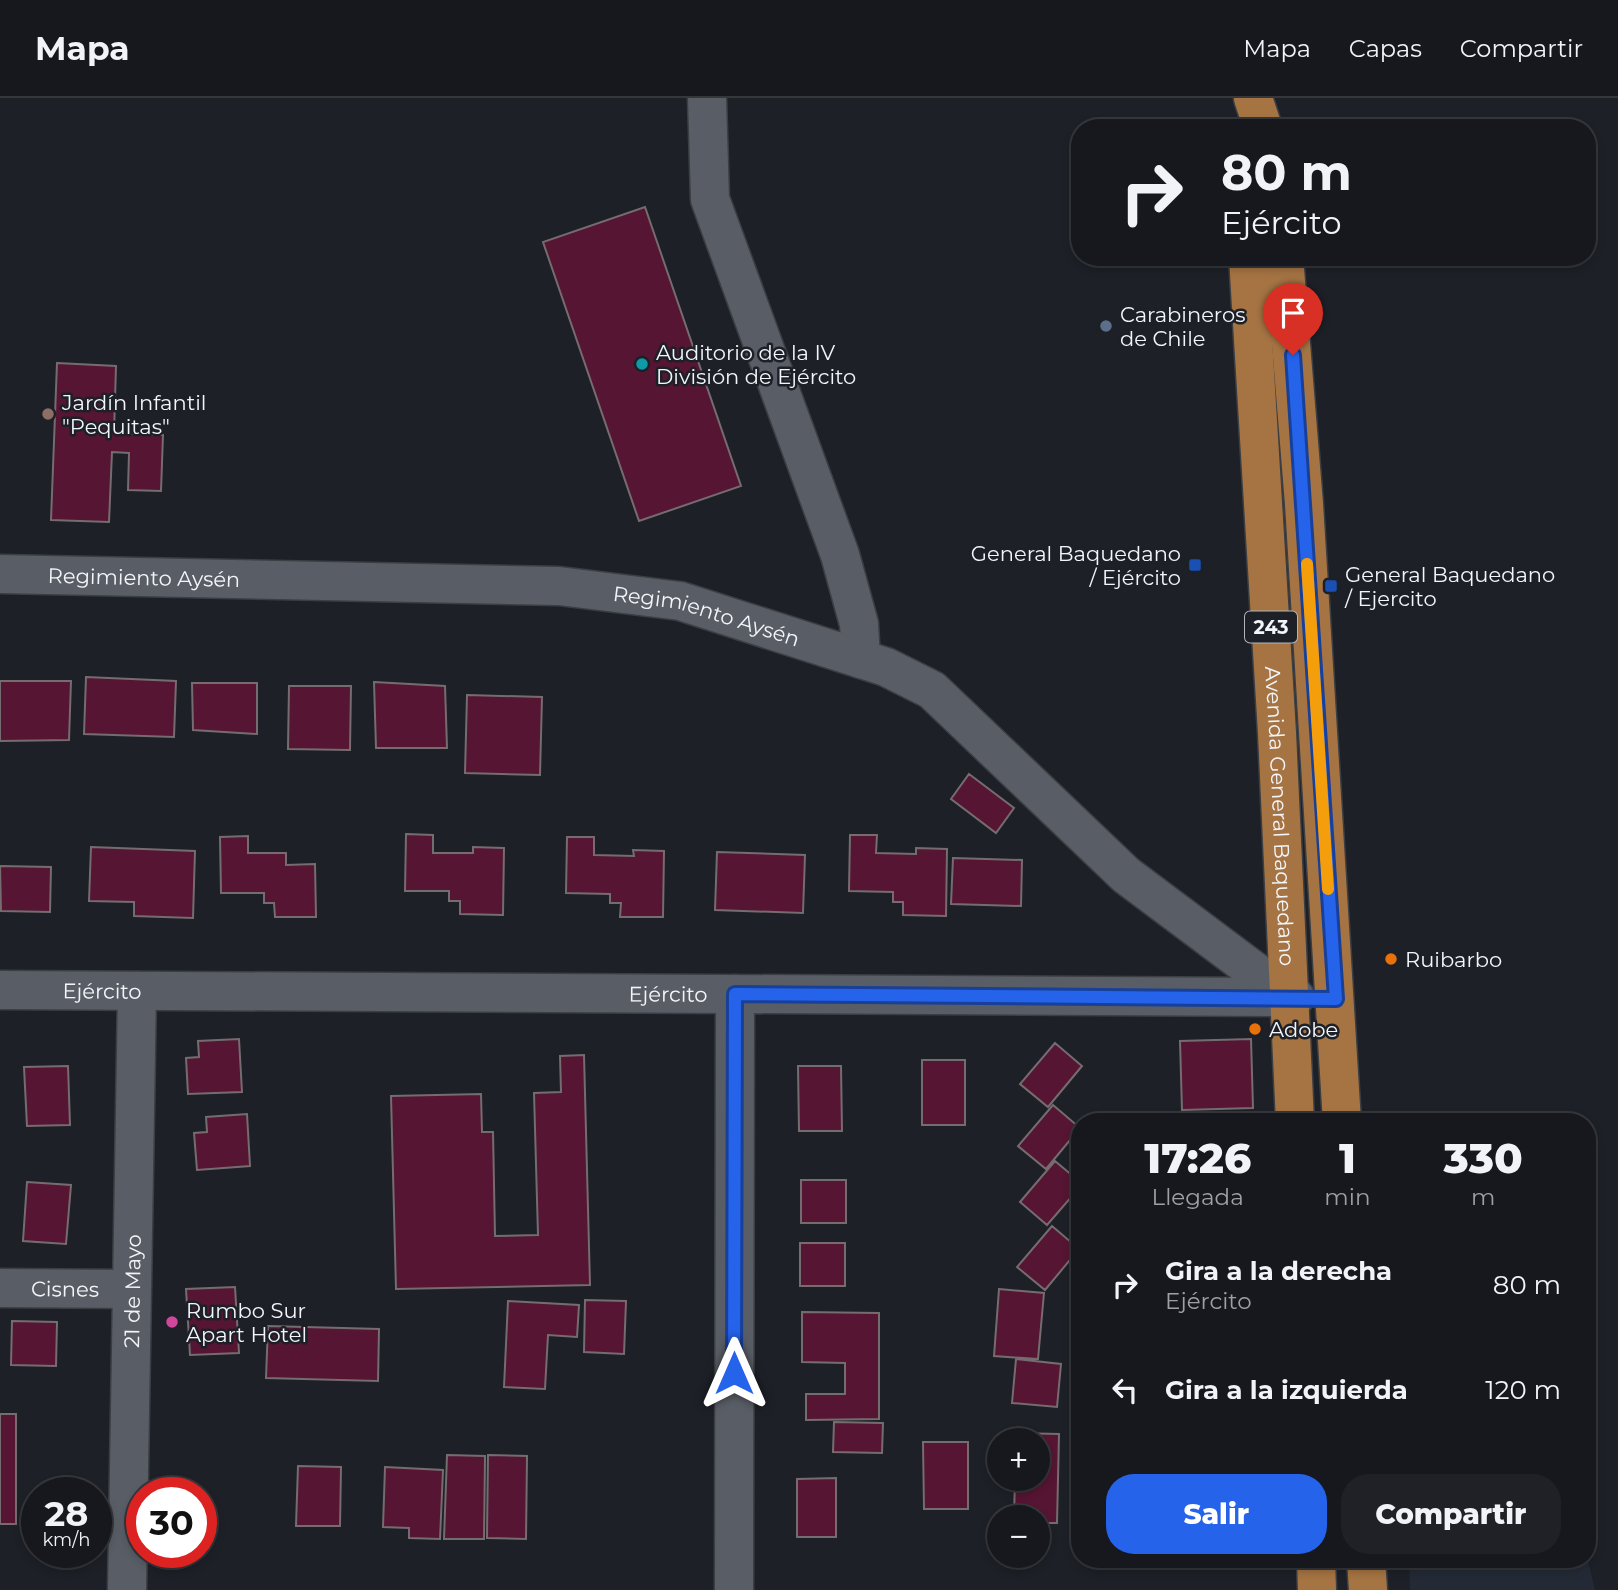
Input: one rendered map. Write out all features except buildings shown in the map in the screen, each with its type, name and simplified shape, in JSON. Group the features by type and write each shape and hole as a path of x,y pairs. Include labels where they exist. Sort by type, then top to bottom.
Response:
{"main road":[{"path":"1243,119 1244,98"},
{"path":"1253,98 1260,119"},
{"name":"Avenida General Baquedano","path":"1249,266 1277,733 1295,1113"},
{"name":"Avenida General Baquedano","path":"1285,266 1304,505 1342,1113"},
{"path":"1253,327 1291,330"},
{"path":"1263,509 1304,505"},
{"path":"1277,733 1316,728"},
{"path":"1316,1568 1317,1590"},
{"path":"1367,1568 1368,1590"}],"street":[{"path":"707,98 710,199 840,555 859,624 861,659"},
{"name":"Regimiento Aysén","path":"0,574 559,586 680,601 886,667 932,690 1126,875 1289,997"},
{"name":"Ejército","path":"0,990 1336,999"},
{"name":"21 de Mayo","path":"127,1590 137,991"},
{"path":"734,1590 735,994"},
{"name":"Cisnes","path":"0,1288 130,1289"}],"shaded area":[{"path":"1409,1568 1590,1568 1595,1590 1410,1590"}],"slow traffic":[{"path":"1307,564 1328,889"}],"place":[{"name":"Carabineros de Chile","path":"1106,326"},
{"name":"Auditorio de la IV División de Ejército","path":"642,364"},
{"name":"Jardín Infantil \"Pequitas\"","path":"48,414"},
{"name":"General Baquedano / Ejército","path":"1195,565"},
{"name":"General Baquedano / Ejercito","path":"1331,586"},
{"name":"Ruibarbo","path":"1391,959"},
{"name":"Adobe","path":"1255,1029"},
{"name":"Rumbo Sur Apart Hotel","path":"172,1322"}],"route":[{"path":"734,1373 735,994 1336,999 1293,355"}]}
